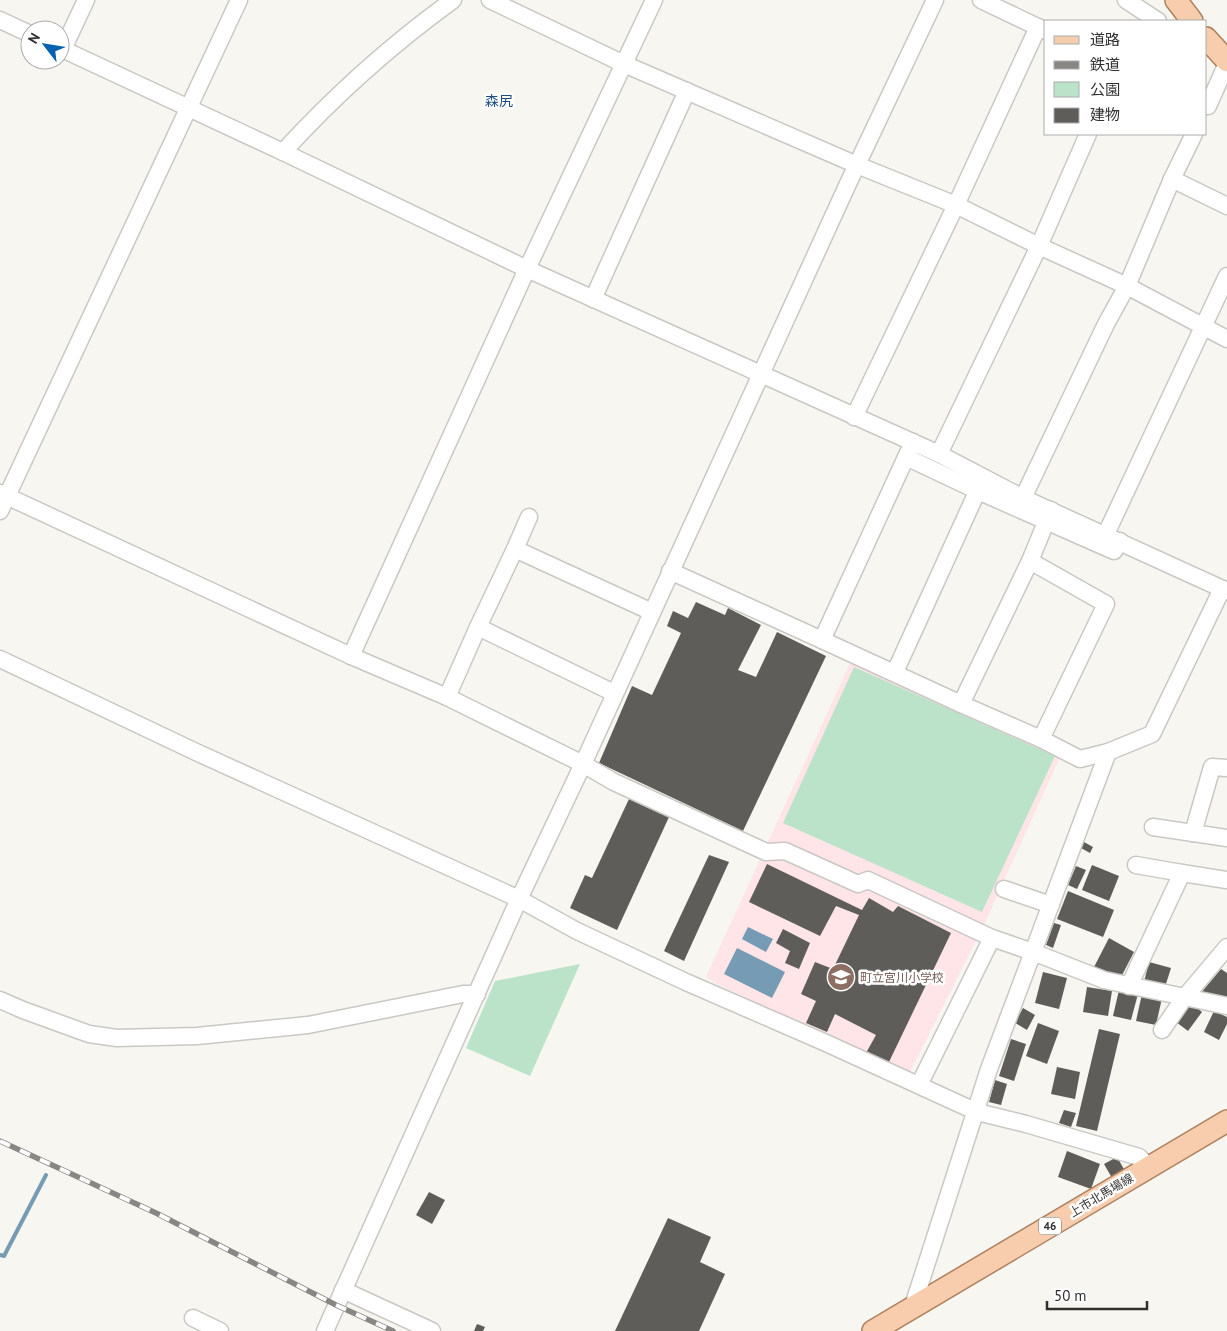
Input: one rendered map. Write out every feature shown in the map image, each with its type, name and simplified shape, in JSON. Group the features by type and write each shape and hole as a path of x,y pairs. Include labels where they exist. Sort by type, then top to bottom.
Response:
{"main road":[{"path":"1176,0 1191,20"},
{"path":"1207,39 1227,62"},
{"name":"上市北馬場線","path":"873,1331 1227,1121"}],"street":[{"path":"70,31 86,0"},
{"path":"239,0 2,500 447,697 583,764 614,782 766,852 785,851 858,884 868,880 992,938 1104,980 1227,1006"},
{"path":"283,152 313,119 368,66 453,0"},
{"path":"490,0 624,64 956,205 1039,246 1127,286 1227,339"},
{"path":"351,656 526,269 654,0"},
{"path":"325,1331 519,899 583,764 857,164 935,0"},
{"path":"854,417 1042,29 981,0"},
{"path":"1126,0 1156,20"},
{"path":"0,20 20,29"},
{"path":"1207,50 1227,62 1207,108"},
{"path":"70,53 283,152 526,269 854,417 910,449 1049,516 1113,538 1225,590 1152,734 1108,752 1080,759 1041,739 961,704 895,672 670,571"},
{"path":"594,299 687,91"},
{"path":"940,454 1039,246 1088,135"},
{"path":"1023,498 1106,324 1127,286 1172,179 1194,135"},
{"path":"1172,179 1227,206"},
{"path":"1113,538 1203,327 1227,276"},
{"path":"910,449 940,454 981,484 1023,498 1049,516"},
{"path":"822,640 910,449"},
{"path":"895,672 981,484"},
{"path":"447,697 529,516"},
{"path":"961,704 1030,561 1049,516"},
{"path":"515,549 652,612"},
{"path":"1030,561 1106,604 1041,739"},
{"path":"478,627 614,693"},
{"path":"0,659 205,756 519,899 577,931 678,978 977,1112 1026,1124 1139,1157 1149,1167"},
{"path":"912,1309 946,1200 977,1112 989,1069 1108,752"},
{"path":"1193,833 1212,767 1227,768"},
{"path":"1153,827 1227,838"},
{"path":"1136,865 1227,880"},
{"path":"1129,986 1182,873"},
{"path":"1004,889 1051,905"},
{"path":"919,1085 992,938"},
{"path":"1162,1030 1184,998 1227,948"},
{"path":"0,1000 89,1034 122,1038 197,1036 308,1025 463,994 477,994"},
{"path":"343,1290 432,1331"},
{"path":"194,1318 220,1331"}],"shaded area":[{"path":"852,659 1061,755 983,927 909,1074 719,985 706,977"}],"green space":[{"path":"854,667 1055,756 982,912 783,823"},
{"path":"580,964 530,1076 466,1048 495,981"}],"water":[{"path":"748,927 773,939 766,952 742,939"},
{"path":"737,948 785,972 772,998 724,974"}],"building":[{"path":"696,602 725,615 728,608 761,625 738,670 756,677 777,632 826,656 743,831 599,763 632,686 652,695 681,633 667,626 673,611 688,618"},
{"path":"629,799 669,817 617,930 570,908 585,875 592,878"},
{"path":"1084,842 1093,847 1090,853 1081,848"},
{"path":"709,855 729,862 684,961 664,951"},
{"path":"767,864 862,910 869,898 893,912 898,906 951,933 888,1064 866,1053 876,1035 835,1014 827,1032 806,1023 816,1001 801,994 815,962 833,969 859,915 836,906 820,936 749,902"},
{"path":"1092,865 1119,876 1109,901 1082,890"},
{"path":"1076,866 1086,870 1077,889 1068,885"},
{"path":"1068,891 1114,910 1103,937 1057,919"},
{"path":"1054,923 1061,925 1053,948 1046,945"},
{"path":"783,929 810,943 799,969 785,963 790,951 776,943"},
{"path":"1109,938 1134,952 1119,981 1094,967"},
{"path":"1149,962 1171,968 1165,987 1144,982"},
{"path":"1221,969 1227,973 1227,1002 1200,994"},
{"path":"1043,972 1067,978 1059,1009 1035,1003"},
{"path":"1087,987 1112,991 1108,1016 1083,1012"},
{"path":"1119,990 1138,994 1131,1020 1113,1016"},
{"path":"1142,994 1162,998 1156,1025 1136,1021"},
{"path":"1191,1003 1202,1012 1188,1031 1176,1022"},
{"path":"1023,1008 1035,1015 1027,1030 1015,1023"},
{"path":"1214,1011 1227,1017 1227,1024 1219,1040 1204,1032"},
{"path":"1038,1023 1059,1031 1047,1064 1026,1056"},
{"path":"1099,1029 1120,1034 1097,1131 1076,1126"},
{"path":"1011,1039 1026,1044 1014,1081 999,1076"},
{"path":"1057,1067 1080,1072 1075,1099 1051,1094"},
{"path":"995,1080 1007,1084 1001,1105 989,1102"},
{"path":"1064,1110 1076,1113 1071,1127 1059,1123"},
{"path":"1067,1151 1100,1164 1091,1189 1058,1177"},
{"path":"1117,1157 1125,1171 1112,1178 1104,1164"},
{"path":"429,1192 445,1200 432,1224 416,1215"},
{"path":"668,1218 711,1237 700,1262 725,1274 699,1331 615,1331"},
{"path":"477,1324 485,1327 483,1331 474,1331"}],"waterway":[{"path":"0,1255 4,1256 46,1175"}],"railway":[{"path":"0,1141 156,1213 336,1305 393,1331"}],"place":[{"name":"町立宮川小学校","path":"841,977"}],"district":[{"name":"森尻","path":"499,101"}]}
